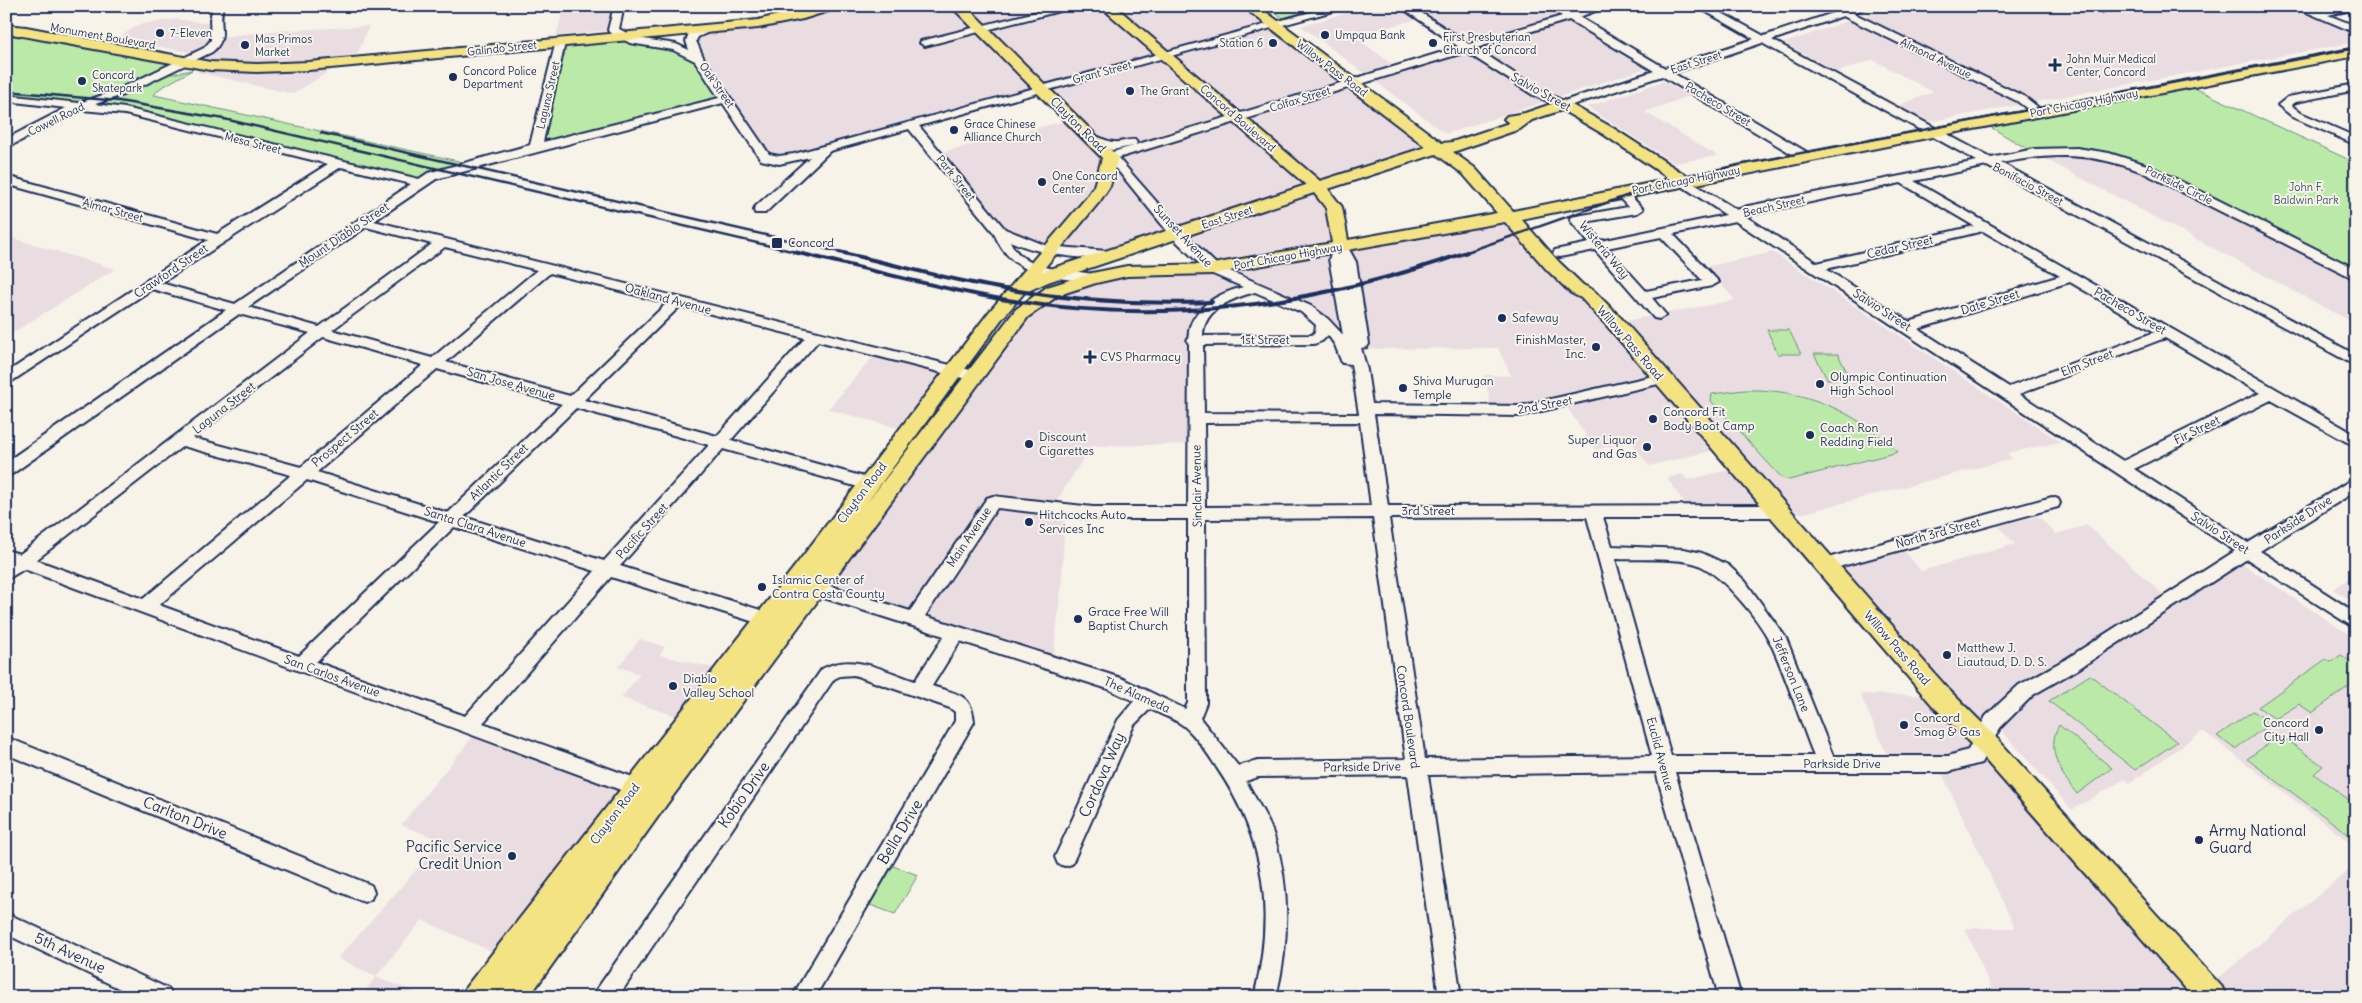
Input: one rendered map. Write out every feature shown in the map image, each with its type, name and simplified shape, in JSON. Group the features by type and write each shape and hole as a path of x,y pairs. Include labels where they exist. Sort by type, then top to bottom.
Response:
{"main road":[{"name":"Clayton Road","path":"511,997 647,791 767,618 805,585 869,484 995,316 1018,291 1102,186 1110,157 958,6"},
{"name":"Concord Boulevard","path":"1107,6 1318,187 1334,207 1341,246"},
{"name":"Willow Pass Road","path":"1249,6 1281,25 1446,145 1479,166 1518,215 1553,266 1577,289 1587,294 1615,323 1941,698 1983,740 2212,997"},
{"name":"Willow Pass Road","path":"1261,6 1281,25"},
{"name":"Galindo Street","path":"199,54 237,60 284,61 544,37 705,30 758,24 798,16 823,8"},
{"name":"Galindo Street","path":"181,61 210,66 257,68 379,60 560,42 619,33 752,18 794,10 823,8"},
{"name":"Monument Boulevard","path":"6,23 61,28 199,54"},
{"name":"Monument Boulevard","path":"6,30 26,31 181,61"},
{"path":"494,49 502,43 544,37"},
{"name":"Port Chicago Highway","path":"1677,176 1806,157 1932,132 2032,108 2356,42"},
{"path":"379,60 403,54 410,49"},
{"name":"Port Chicago Highway","path":"2137,88 2356,52"},
{"name":"East Street","path":"1018,291 1054,274 1446,145 1515,126 1527,117 1562,105"},
{"name":"Salvio Street","path":"1562,105 1583,116 1677,176"},
{"name":"Port Chicago Highway","path":"1022,313 1052,291 1092,278 1126,271 1213,269 1518,215 1621,193 1677,176 1791,148 1917,124 2032,108"},
{"name":"Willow Pass Road","path":"1518,215 1560,253 1587,286 1587,294"},
{"name":"Clayton Road","path":"476,997 647,791 805,585 974,376 1022,313"}],"street":[{"name":"Cowell Road","path":"6,144 107,95 119,93 216,45 218,39 214,22 218,6"},
{"path":"618,6 619,33"},
{"path":"925,43 1074,6"},
{"name":"Grant Street","path":"772,161 827,148 1346,6"},
{"name":"Salvio Street","path":"1404,6 1537,93 1562,105"},
{"name":"Pacheco Street","path":"1553,6 1806,157"},
{"name":"Colfax Street","path":"1110,157 1604,6"},
{"name":"Bonifacio Street","path":"1701,6 2356,361"},
{"name":"Almond Avenue","path":"1833,6 2032,108"},
{"name":"East Street","path":"1562,105 1864,6"},
{"path":"2298,6 2356,30"},
{"path":"2319,14 2355,6"},
{"path":"699,60 691,41 693,35 705,30"},
{"name":"Oak Street","path":"619,33 634,41 676,47 699,60 765,157 772,161"},
{"name":"Laguna Street","path":"536,147 560,42"},
{"path":"2356,87 2292,99 2284,105 2297,115 2356,141"},
{"path":"2341,90 2356,96"},
{"path":"6,98 84,106"},
{"name":"Mount Diablo Street","path":"6,470 362,222 432,176 536,147 727,99"},
{"path":"1093,139 1112,146 1122,146 1220,117 1224,115 1222,105"},
{"name":"Mesa Street","path":"84,106 125,111 421,183"},
{"name":"Park Street","path":"912,125 1000,232 1003,241 1013,253 1034,269 1054,274 1092,278"},
{"path":"760,210 827,148"},
{"name":"Parkside Circle","path":"1989,163 2034,153 2061,151 2095,153 2130,162 2356,274"},
{"name":"Sunset Avenue","path":"1110,157 1124,170 1177,234 1213,269 1306,309 1323,322"},
{"name":"Beach Street","path":"1560,253 1726,220 1748,210 1989,163"},
{"name":"Crawford Street","path":"6,380 219,239 337,164"},
{"name":"Salvio Street","path":"1677,176 2356,622"},
{"name":"Almar Street","path":"6,180 219,239"},
{"name":"Pacheco Street","path":"1904,180 2356,442"},
{"name":"Wisteria Way","path":"1621,193 1636,209 1576,220 1659,315"},
{"name":"Oakland Avenue","path":"362,222 974,376"},
{"name":"Cedar Street","path":"1816,268 1985,227"},
{"name":"Park Street","path":"1000,232 1050,250 1072,254 1114,255"},
{"path":"1643,296 1712,282 1663,232"},
{"name":"Laguna Street","path":"6,574 15,559 182,440 322,331 442,242"},
{"name":"Concord Boulevard","path":"1341,246 1336,258 1348,326 1360,370 1360,413"},
{"name":"Prospect Street","path":"144,608 547,269"},
{"name":"Date Street","path":"1908,327 2072,277"},
{"name":"San Jose Avenue","path":"152,285 435,362 719,444 869,484"},
{"name":"Sinclair Avenue","path":"1190,720 1197,703 1198,512 1194,340 1196,327 1201,317 1226,295 1258,287"},
{"name":"Atlantic Street","path":"302,665 450,519 677,301"},
{"name":"Concord Boulevard","path":"1323,322 1342,345 1360,413 1369,437 1415,767 1450,997"},
{"name":"1st Street","path":"1194,340 1314,339 1321,336 1324,330 1323,322"},
{"name":"Elm Street","path":"2008,393 2167,332"},
{"name":"Pacific Street","path":"469,726 815,336"},
{"name":"2nd Street","path":"1197,418 1520,411 1662,379"},
{"name":"Fir Street","path":"2122,468 2272,393"},
{"name":"Santa Clara Avenue","path":"182,440 303,473 767,618"},
{"name":"Parkside Drive","path":"1234,776 1258,769 1663,764 1948,764 1974,757 1993,722 2026,690 2072,664 2169,600 2249,552 2356,483"},
{"name":"Main Avenue","path":"914,619 993,502 1080,510"},
{"name":"North 3rd Street","path":"1824,565 2052,503"},
{"name":"3rd Street","path":"1080,510 1093,513 1777,511"},
{"name":"Euclid Avenue","path":"1593,511 1636,659 1691,868 1730,997"},
{"name":"Jefferson Lane","path":"1604,552 1684,555 1702,559 1722,570 1739,586 1777,638 1827,764"},
{"name":"San Carlos Avenue","path":"15,559 144,608 647,791"},
{"name":"The Alameda","path":"805,585 1114,683 1190,720 1216,750 1234,776 1264,836 1272,872 1276,920 1272,969 1265,997"},
{"path":"920,689 956,633"},
{"name":"Kobio Drive","path":"605,997 828,674 837,669 854,668 920,689"},
{"name":"Bella Drive","path":"803,997 965,722 964,709 957,702 920,689"},
{"name":"Cordova Way","path":"1065,857 1127,720 1148,699"},
{"name":"Carlton Drive","path":"6,745 364,892"},
{"name":"5th Avenue","path":"6,924 161,997"}],"shaded area":[{"path":"564,6 619,6 613,30 556,36"},
{"path":"830,6 1249,6 1439,148 1319,187 1341,246 1511,216 1615,323 1735,300 1705,267 1773,252 2061,442 2007,453 2012,459 1804,513 1690,511 1667,478 1682,474 1688,480 1739,467 1723,448 1649,466 1631,441 1596,450 1564,403 1492,411 1484,375 1511,376 1498,348 1363,349 1342,345 1313,314 1257,287 1227,295 1201,317 1197,444 1091,446 1053,507 1065,509 1062,578 1053,662 816,588 1022,313 1092,278 1213,269 1177,234 1114,255 1072,254 1000,232 936,154 1072,119 1042,89 772,161 699,59 693,35 758,24"},
{"path":"1369,6 1543,6 1644,67 1644,69 1446,134 1301,26","holes":["1422,18 1466,47 1397,68 1354,36"]},
{"name":"John Muir Medical Center, Concord","path":"1891,6 2355,6 2320,14 2356,30 2356,42 1917,124 1889,109 1933,92 1873,60 1837,72 1784,43"},
{"path":"177,19 203,23 214,22 219,37 271,31 369,26 358,53 293,94 197,72 211,49 199,54 116,39 140,24"},
{"path":"1664,81 1689,96 1645,112 1718,156 1674,163 1587,107"},
{"path":"2034,153 2110,157 2356,274 2356,324"},
{"path":"6,236 115,269 6,337"},
{"path":"877,352 953,371 909,431 828,409"},
{"path":"2038,516 2056,534 2087,525 2169,600 2236,560 2356,639 2356,847 2203,731 2130,783 2125,779 2072,810 1994,722 1983,740 2197,980 2221,976 2356,864 2356,993 2352,997 1995,997 1965,928 2015,928 1938,765 1891,764 1860,694 1939,696 1824,565 1898,543 1921,571 2015,544 1998,526"},
{"path":"2356,574 2356,604 2333,589"},
{"name":"Diablo Valley School","path":"640,639 665,647 660,655 726,671 688,720 621,698 640,674 618,667"},
{"path":"479,729 636,787 506,958 422,920 376,977 338,958 442,841 401,825"},
{"path":"376,977 427,997 360,997"}],"green space":[{"path":"1267,6 1326,6 1283,18"},
{"path":"6,29 177,60 110,91 108,95 166,75 192,70 159,89 154,95 472,164 421,183 125,111 6,98"},
{"path":"625,36 689,52 727,99 536,147 560,43"},
{"name":"John F. Baldwin Park","path":"2186,84 2356,163 2356,274 2110,157 2034,153 1982,122"},
{"path":"1767,330 1789,330 1801,354 1778,354"},
{"path":"1814,354 1838,354 1850,379 1827,379"},
{"name":"Coach Ron Redding Field","path":"1744,390 1766,390 1787,393 1827,405 1864,425 1898,452 1789,480 1782,478 1711,401 1712,394"},
{"path":"2341,655 2356,665 2356,681 2312,713 2299,704 2275,719 2258,707 2326,659 2331,662"},
{"path":"2090,675 2177,742 2135,770 2049,701"},
{"path":"2253,711 2271,723 2235,749 2217,736"},
{"path":"2059,725 2112,768 2077,794 2065,778 2054,753 2055,734"},
{"path":"2280,735 2323,766 2314,774 2356,805 2356,840 2247,759"},
{"path":"893,866 918,875 895,914 870,905"}],"railway":[{"path":"1464,253 1626,196 1738,165 2356,48"},
{"path":"6,91 119,101 224,119 800,253"},
{"path":"321,133 844,253"},
{"path":"794,252 979,295 1042,305 1104,310 1165,311 1226,307 1287,299 1407,272 1464,253"},
{"path":"839,252 969,282 1044,295 1128,302 1212,302"}],"place":[{"name":"7-Eleven","path":"160,33"},
{"name":"Umpqua Bank","path":"1325,35"},
{"name":"Station 6","path":"1273,43"},
{"name":"First Presbyterian Church of Concord","path":"1433,43"},
{"name":"Mas Primos Market","path":"245,45"},
{"name":"John Muir Medical Center, Concord","path":"2055,65"},
{"name":"Concord Police Department","path":"453,77"},
{"name":"Concord Skatepark","path":"82,81"},
{"name":"The Grant","path":"1130,91"},
{"name":"Grace Chinese Alliance Church","path":"954,130"},
{"name":"One Concord Center","path":"1042,182"},
{"name":"Concord","path":"777,243"},
{"name":"Safeway","path":"1502,318"},
{"name":"FinishMaster, Inc.","path":"1596,347"},
{"name":"CVS Pharmacy","path":"1090,357"},
{"name":"Olympic Continuation High School","path":"1820,384"},
{"name":"Shiva Murugan Temple","path":"1403,388"},
{"name":"Concord Fit Body Boot Camp","path":"1653,419"},
{"name":"Coach Ron Redding Field","path":"1810,435"},
{"name":"Discount Cigarettes","path":"1029,444"},
{"name":"Super Liquor and Gas","path":"1647,447"},
{"name":"Hitchcocks Auto Services Inc","path":"1029,522"},
{"name":"Islamic Center of Contra Costa County","path":"762,587"},
{"name":"Grace Free Will Baptist Church","path":"1078,619"},
{"name":"Matthew J. Liautaud, D. D. S.","path":"1947,655"},
{"name":"Diablo Valley School","path":"673,686"},
{"name":"Concord Smog & Gas","path":"1904,725"},
{"name":"Concord City Hall","path":"2319,730"},
{"name":"Army National Guard","path":"2199,840"},
{"name":"Pacific Service Credit Union","path":"512,856"}]}
